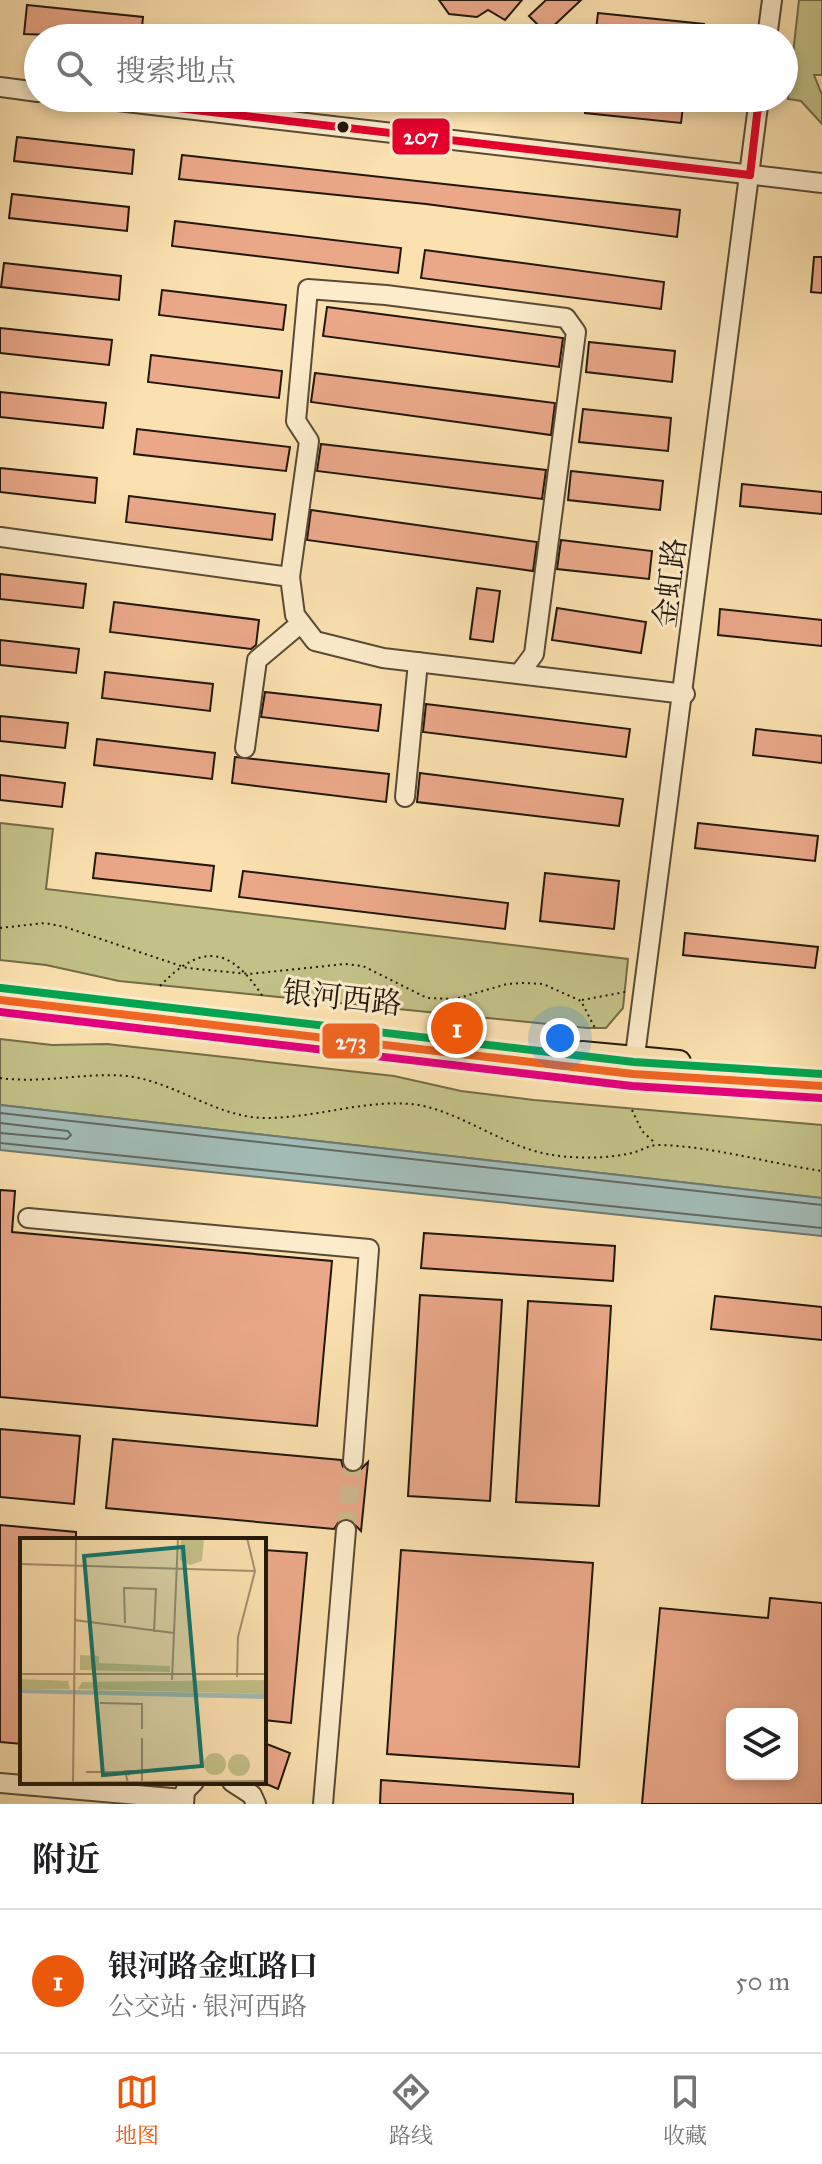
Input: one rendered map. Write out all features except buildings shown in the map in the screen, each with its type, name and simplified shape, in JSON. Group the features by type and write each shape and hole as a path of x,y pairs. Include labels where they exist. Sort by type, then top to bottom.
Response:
{"main road":[{"name":"银河西路","path":"0,989 634,1066 822,1073"},
{"name":"银河西路","path":"0,1000 822,1086"}],"street":[{"path":"769,24 772,0"},
{"path":"0,87 24,90"},
{"path":"212,112 822,183"},
{"name":"金虹路","path":"634,1066 685,694 757,112"},
{"path":"519,674 534,654 576,332 566,318 386,295 308,289 296,421 309,441 290,577 295,615 315,641 383,658 685,694"},
{"path":"0,537 290,577"},
{"path":"245,748 257,660 301,623"},
{"path":"405,797 418,662"},
{"path":"28,1218 369,1249 353,1461"},
{"path":"323,1804 346,1530"},
{"path":"0,1783 183,1802 193,1784"},
{"path":"235,1784 252,1795 256,1804"}],"path":[{"path":"0,928 45,923 178,966 249,974 345,964 363,966 427,998 455,999 507,984 524,983 543,984 581,1001 625,992"},
{"path":"160,986 178,966 210,954 225,957 249,974 263,997"},
{"path":"581,1001 595,1028"},
{"path":"0,1078 51,1081 126,1076 152,1081 222,1109 264,1118 381,1104 414,1104 463,1120 509,1144 548,1154 588,1158 631,1153 656,1144 713,1148 822,1171"},
{"path":"632,1110 642,1131 656,1144"}],"shaded area":[{"path":"799,0 822,0 822,75 814,75 822,95 822,124 798,101 796,24"},
{"path":"0,823 53,829 46,889 628,959 623,1008 606,1028 587,1028 119,981 46,965 0,960"},
{"path":"0,1039 52,1045 107,1044 394,1076 461,1091 534,1100 822,1125 822,1198 0,1105"}],"water":[{"path":"0,1105 822,1198 822,1236 0,1150"}],"tunnel":[{"path":"346,1530 353,1461"}],"transit line":[{"name":"207","path":"212,112 750,175"},
{"name":"207","path":"750,175 757,112"},
{"path":"1,988 634,1062 822,1074"},
{"name":"273","path":"0,1000 633,1074 822,1086"},
{"path":"0,1012 632,1086 821,1098"}],"place":[{"name":"银河路金虹路口","path":"457,1028"}]}
